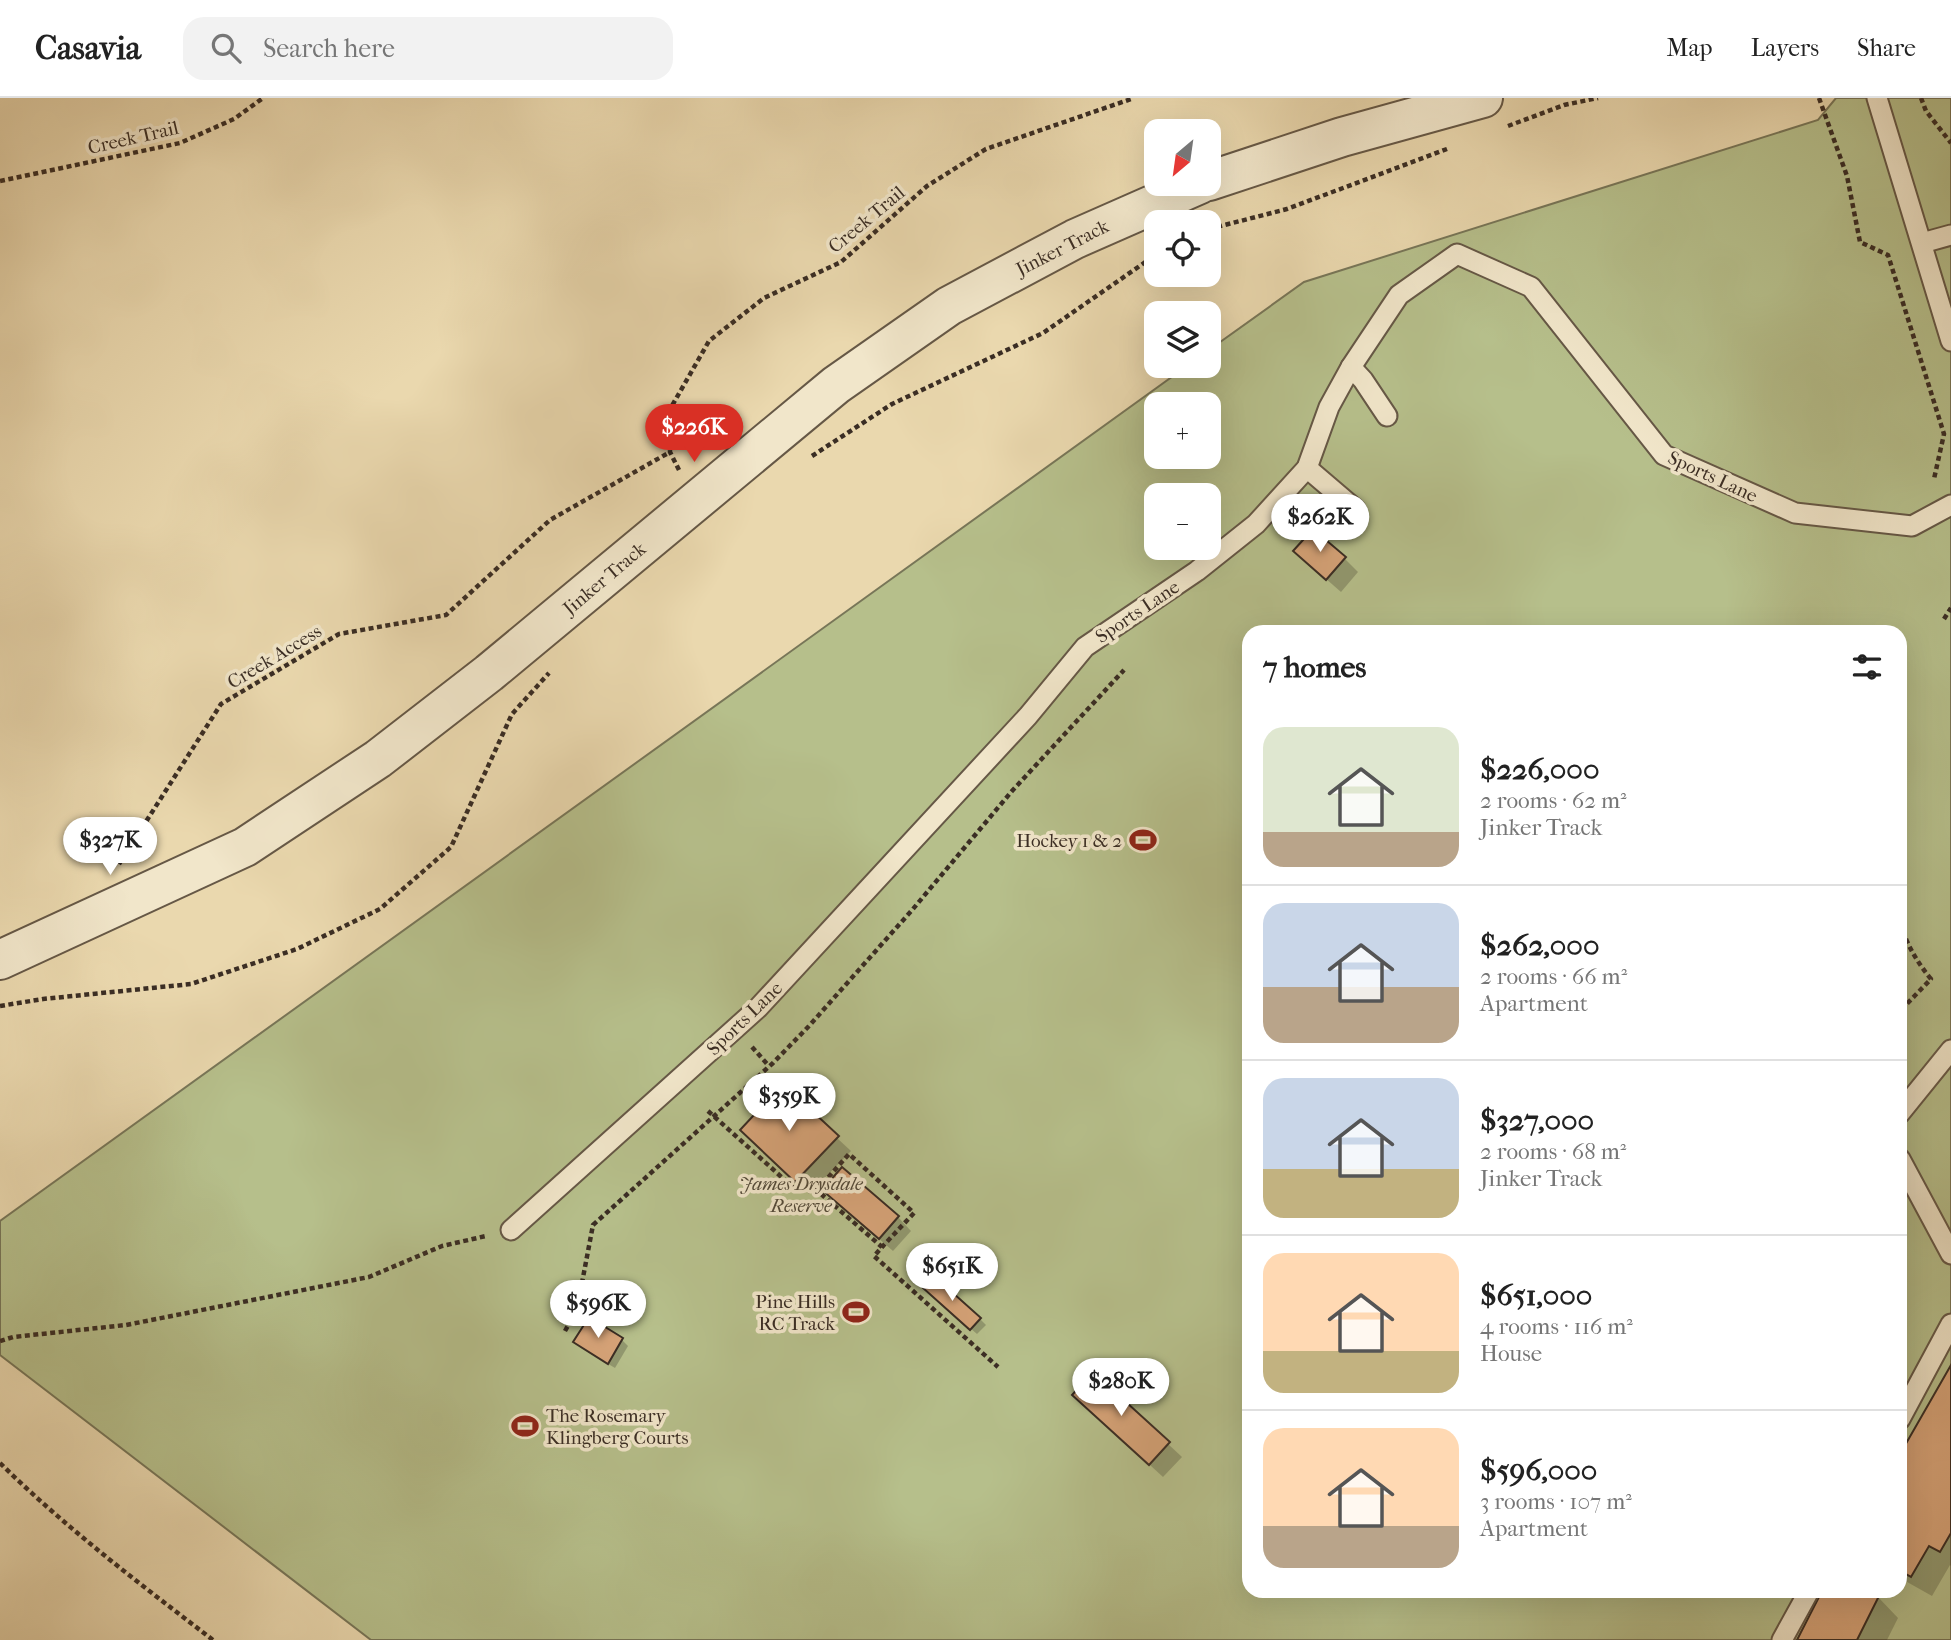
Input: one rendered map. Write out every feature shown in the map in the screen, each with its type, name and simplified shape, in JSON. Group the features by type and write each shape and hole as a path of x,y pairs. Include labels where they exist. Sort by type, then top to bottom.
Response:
{"street":[{"path":"1222,177 1342,137 1492,113"},
{"name":"Jinker Track","path":"0,960 256,839 377,759 479,681 836,385 949,306 1075,239 1173,196"}],"lane":[{"path":"1877,98 1951,341"},
{"path":"1922,243 1951,235"},
{"name":"Sports Lane","path":"511,1230 758,1008 1028,716 1085,647 1197,570 1256,524 1307,468 1329,407 1351,367 1399,295 1457,254 1531,287 1664,455 1795,513 1912,526 1951,505"},
{"path":"1351,367 1387,416"},
{"path":"1307,468 1355,509"},
{"path":"1907,1104 1951,1050"},
{"path":"1907,1172 1951,1254"},
{"path":"1907,1406 1951,1324"},
{"path":"1782,1640 1805,1598"}],"path":[{"name":"Creek Trail","path":"0,181 180,142 234,119 263,98"},
{"name":"Creek Trail","path":"695,502 670,452 669,411 709,341 764,298 841,261 927,186 986,149 1134,98"},
{"path":"1492,113 1564,105 1598,98"},
{"path":"1819,98 1847,176 1860,242 1888,255 1944,434 1934,479"},
{"path":"1922,98 1926,111 1951,143"},
{"path":"1221,226 1287,209 1451,147"},
{"path":"801,463 892,404 1042,332 1144,263"},
{"name":"Creek Access","path":"118,865 221,704 339,634 446,615 550,520 670,452"},
{"path":"1944,619 1951,608"},
{"path":"0,1006 191,984 297,949 380,909 451,847 512,714 555,666"},
{"path":"565,1331 577,1308 593,1224 773,1063 809,1026 913,909 1012,791 1124,670"},
{"path":"1907,944 1931,979 1907,1004"},
{"path":"708,1111 796,1190 805,1180 882,1247"},
{"path":"817,1190 849,1154 914,1213 874,1256 998,1367"},
{"path":"0,1341 13,1337 127,1325 369,1277 442,1246 511,1230"},
{"path":"0,1463 75,1531 213,1640"}],"green space":[{"name":"James Drysdale Reserve","path":"1836,98 1951,98 1951,1640 371,1640 0,1355 0,1221 1144,397 1144,469 1221,469 1221,392 1151,392 1170,378 1221,378 1221,341 1304,282 1818,120"}],"building":[{"path":"1313,529 1346,557 1326,580 1293,551"},
{"path":"783,1084 839,1136 795,1182 740,1130"},
{"path":"842,1167 899,1216 879,1239 822,1190"},
{"path":"934,1276 981,1318 970,1330 923,1288"},
{"path":"589,1317 623,1338 608,1364 573,1342"},
{"path":"1951,1365 1951,1533 1940,1552 1929,1546 1911,1577 1907,1575 1907,1442"},
{"path":"1093,1372 1170,1442 1149,1465 1072,1395"},
{"path":"1818,1598 1878,1598 1857,1640 1797,1640"}],"place":[{"name":"Hockey 1 & 2","path":"1143,840"},
{"name":"Pine Hills RC Track","path":"856,1312"},
{"name":"The Rosemary Klingberg Courts","path":"525,1426"}]}
